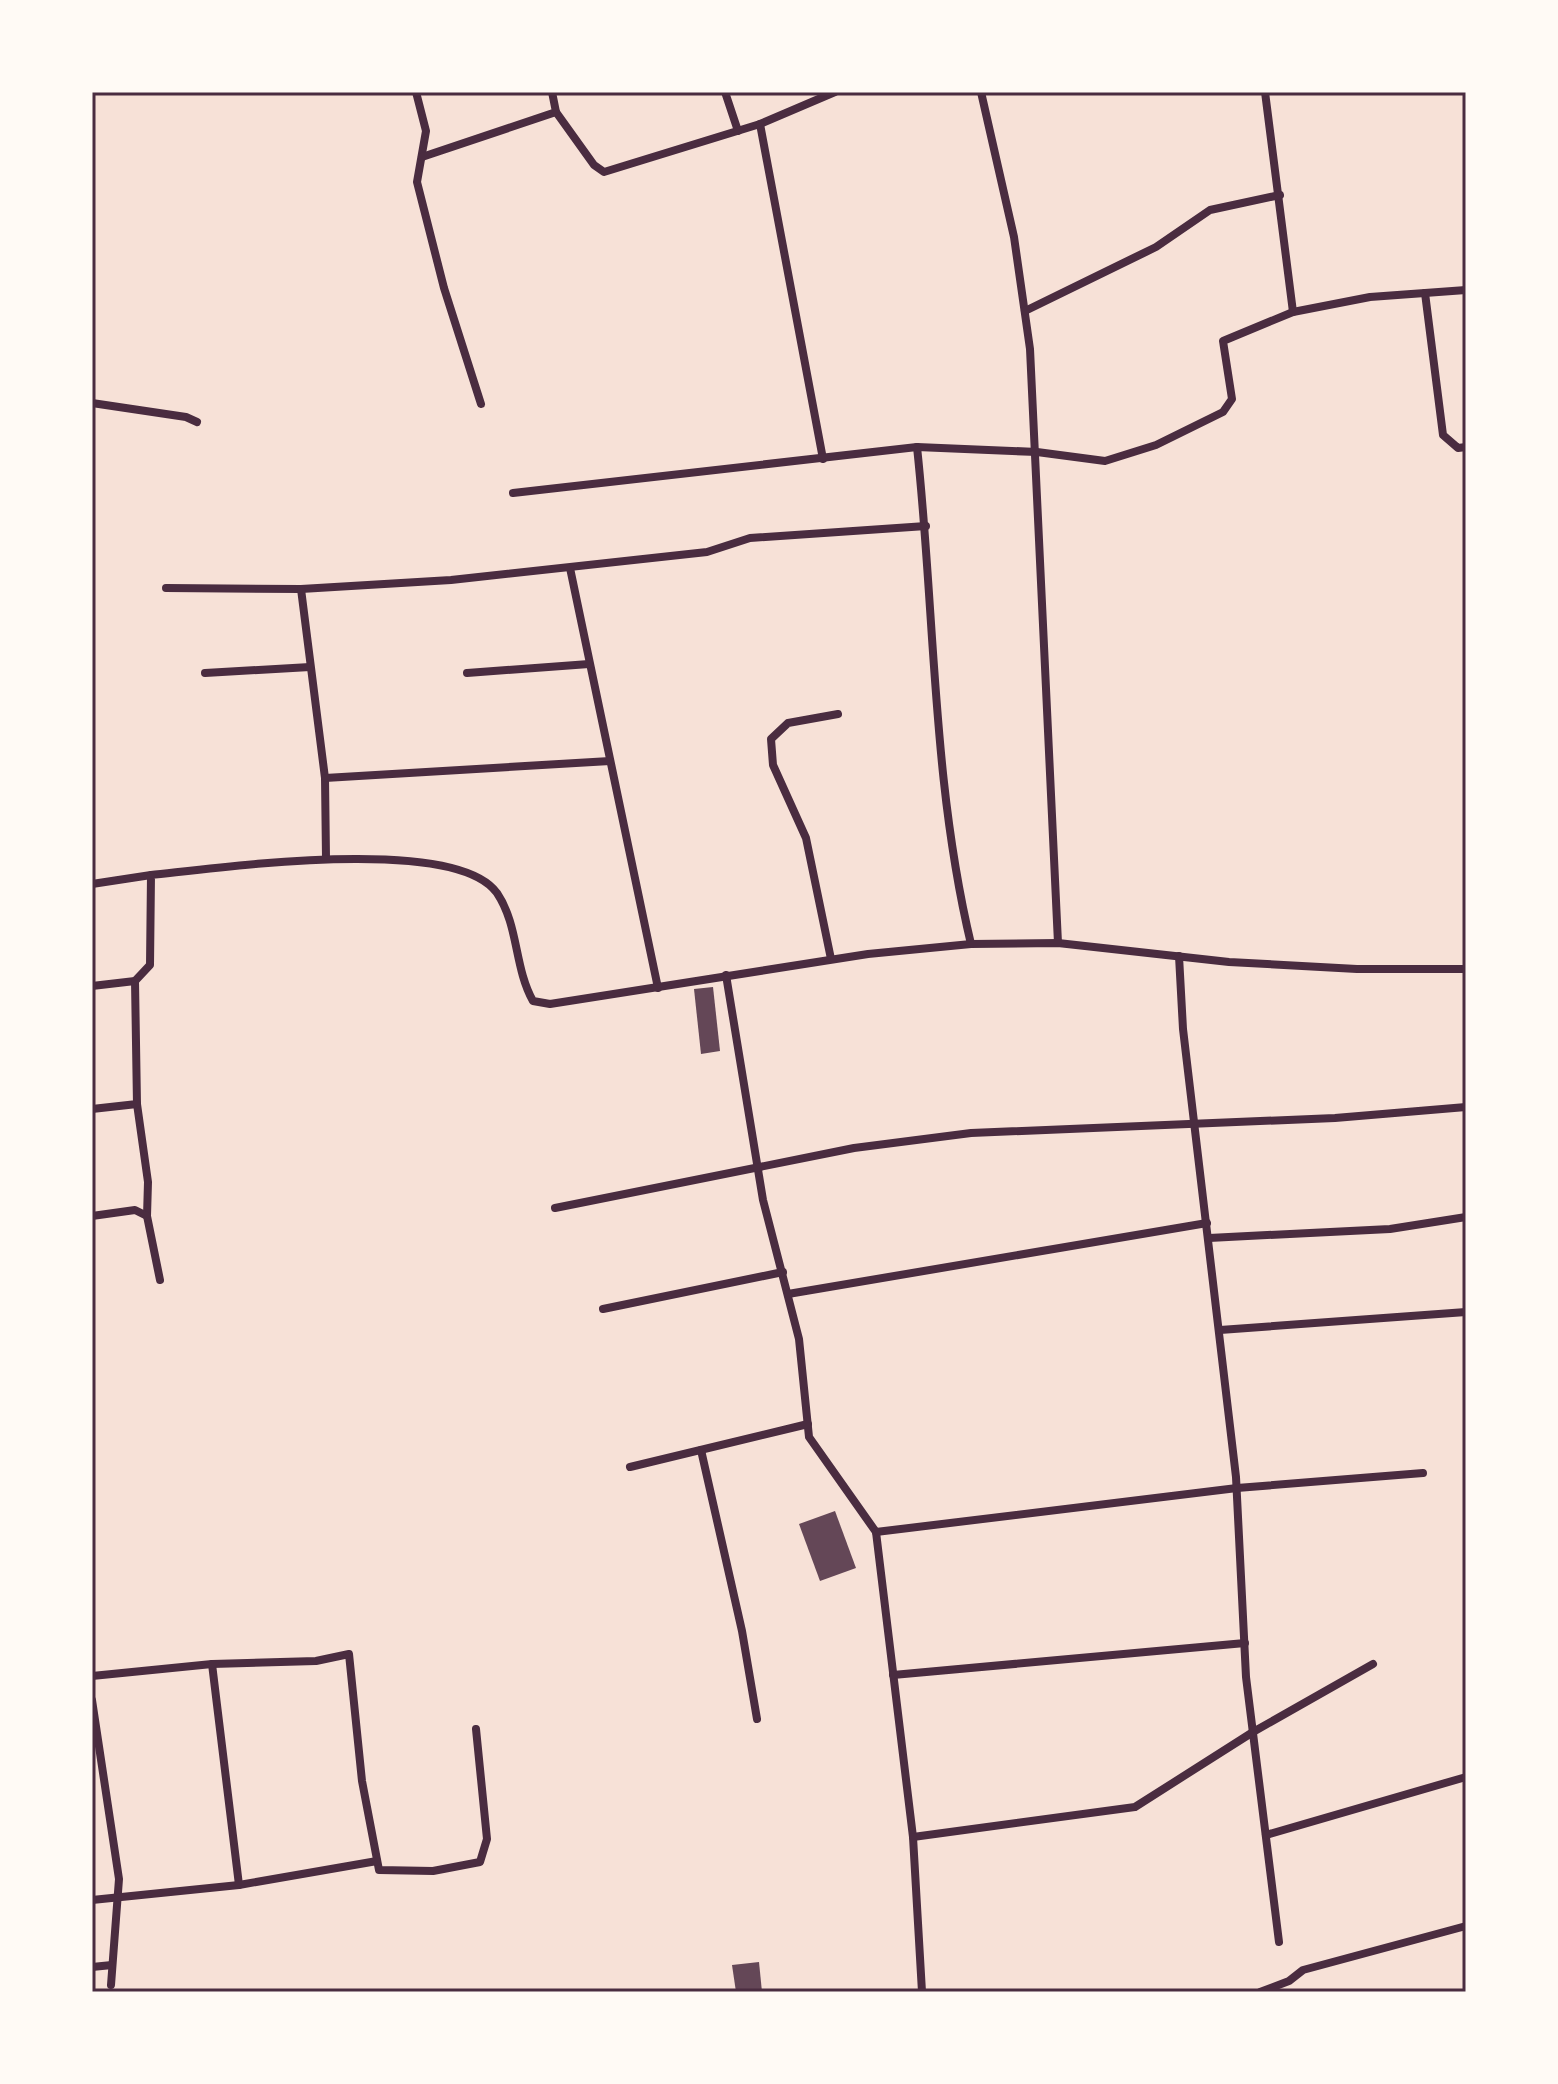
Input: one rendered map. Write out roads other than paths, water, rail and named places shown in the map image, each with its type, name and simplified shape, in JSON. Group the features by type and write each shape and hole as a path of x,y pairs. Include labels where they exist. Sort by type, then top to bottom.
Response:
{"street":[{"path":"416,92 426,131 417,182 444,288 481,404"},
{"path":"552,92 556,112 594,165 604,172 760,124 835,92"},
{"path":"725,92 738,131"},
{"path":"981,92 1014,237 1025,311 1037,452 1036,531 1058,943"},
{"path":"1265,92 1293,312"},
{"path":"422,157 556,112"},
{"path":"760,124 823,459"},
{"path":"1025,311 1156,247 1210,210 1280,195"},
{"path":"513,493 917,447 1037,452 1105,461 1156,445 1223,412 1232,399 1223,341 1293,312 1370,297 1466,290"},
{"path":"1425,293 1443,435 1458,448 1466,447"},
{"path":"92,403 186,417 197,422"},
{"path":"917,447 926,526 935,707 959,892 971,944"},
{"path":"166,588 301,589 570,568 707,552 750,538 926,526"},
{"path":"570,568 658,988"},
{"path":"301,589 325,778 326,858"},
{"path":"467,673 589,664"},
{"path":"205,673 310,667"},
{"path":"831,959 806,838 773,765 771,739 788,723 838,714"},
{"path":"325,778 610,761"},
{"path":"92,884 151,875 326,858 420,863 478,876 495,890 510,916 523,983 533,1001 550,1004 831,959 971,944 1058,943 1179,956 1357,969 1466,969"},
{"path":"92,986 135,981 150,965 151,875"},
{"path":"1179,956 1183,1029 1237,1488 1253,1732 1279,1942"},
{"path":"726,975 763,1200 799,1339 809,1437 827,1467 876,1532 913,1837 922,1992"},
{"path":"135,981 137,1104 148,1182 147,1216 160,1280"},
{"path":"92,1109 137,1104"},
{"path":"555,1208 854,1148 971,1133 1195,1125 1466,1107"},
{"path":"92,1216 135,1210 147,1216"},
{"path":"1209,1238 1390,1229 1466,1217"},
{"path":"788,1294 1207,1223"},
{"path":"603,1309 783,1272"},
{"path":"1220,1330 1466,1312"},
{"path":"630,1467 808,1424"},
{"path":"701,1450 742,1631 757,1719"},
{"path":"876,1532 1237,1488 1423,1473"},
{"path":"893,1675 1245,1643"},
{"path":"92,1676 212,1664 316,1661 349,1654 362,1781 379,1870 433,1871 480,1862 487,1839 476,1729"},
{"path":"212,1664 239,1885"},
{"path":"913,1837 1135,1807 1253,1732 1373,1664"},
{"path":"92,1700 119,1879 111,1985"},
{"path":"1266,1835 1466,1777"},
{"path":"92,1900 239,1885 377,1861"},
{"path":"1260,1992 1289,1981 1303,1970 1466,1926"},
{"path":"92,1967 112,1965"}]}
